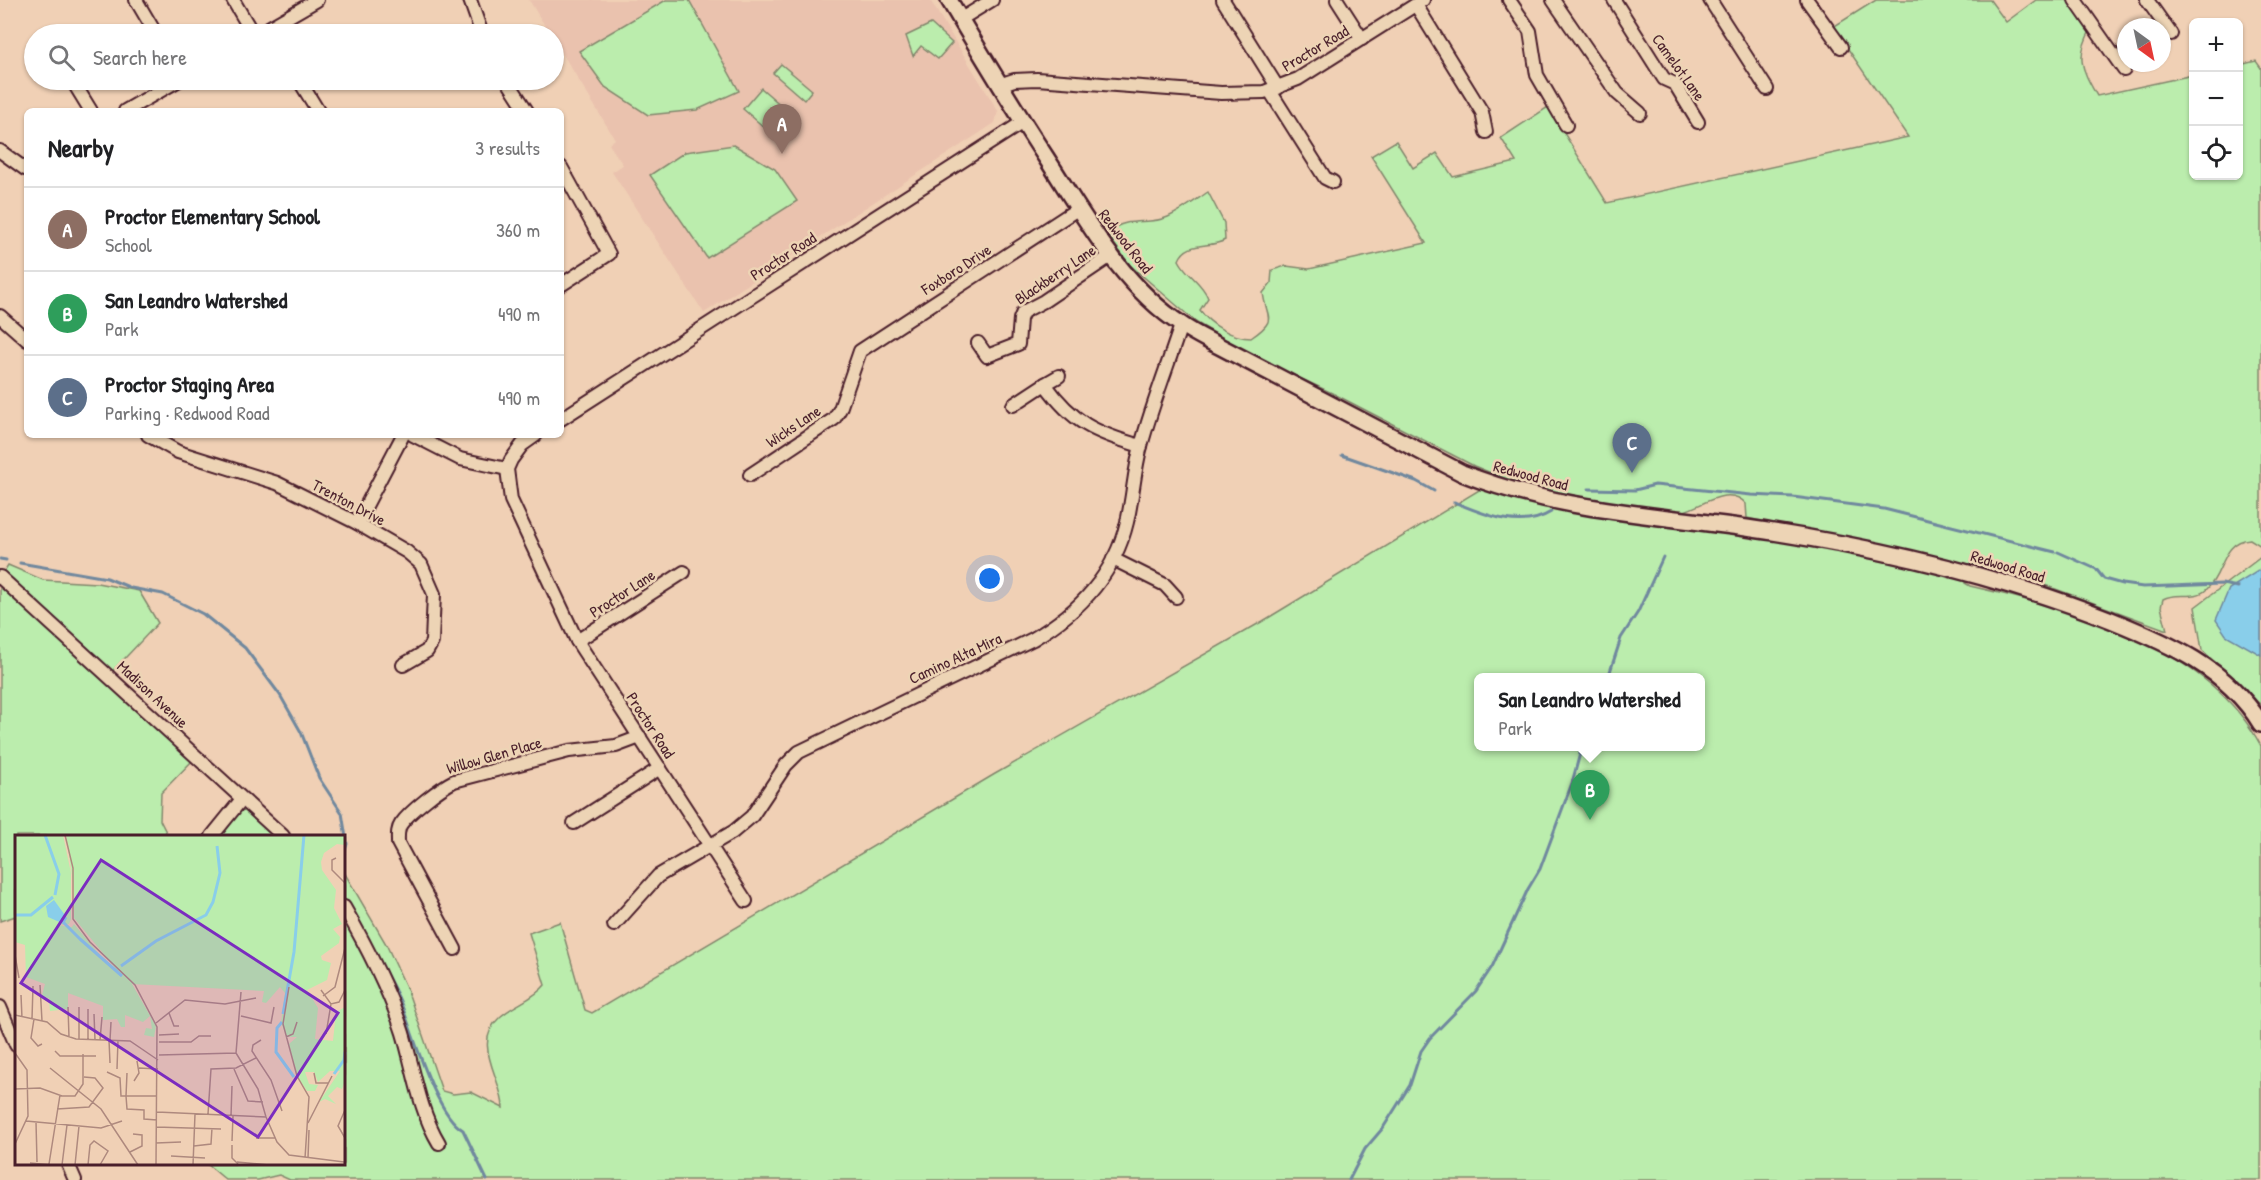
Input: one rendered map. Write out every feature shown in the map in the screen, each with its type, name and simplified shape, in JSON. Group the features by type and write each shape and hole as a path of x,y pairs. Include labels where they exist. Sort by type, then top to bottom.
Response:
{"main road":[{"name":"Redwood Road","path":"949,0 999,85 1112,255 1146,294 1181,325 1462,473 1489,484 1558,503 1773,532 1888,554 1978,574 2078,607 2160,640 2195,659 2230,685 2261,724"}],"street":[{"path":"136,0 150,24"},
{"path":"233,0 255,24"},
{"path":"278,24 317,0"},
{"path":"470,0 478,24"},
{"path":"961,20 992,0"},
{"path":"1223,0 1325,178 1333,182"},
{"path":"1337,0 1362,39"},
{"path":"1509,0 1530,31 1537,75 1566,125"},
{"path":"1553,0 1617,93 1640,113"},
{"name":"Camelot Lane","path":"1614,0 1664,79 1675,84 1698,122"},
{"path":"1710,0 1767,89"},
{"path":"1807,0 1841,47"},
{"path":"2075,0 2117,60"},
{"path":"2147,0 2160,18"},
{"path":"1420,2 1482,112 1486,132"},
{"name":"Proctor Road","path":"999,85 1014,80 1037,79 1236,94 1274,89 1298,79 1420,2"},
{"path":"78,90 89,108"},
{"path":"130,108 162,90"},
{"path":"305,90 316,108"},
{"path":"513,90 525,108"},
{"name":"Proctor Road","path":"564,417 1023,122"},
{"path":"0,151 24,168"},
{"path":"564,172 609,254 564,283"},
{"name":"Foxboro Drive","path":"857,362 860,351 1079,208"},
{"name":"Blackberry Lane","path":"978,343 987,356 1015,346 1019,340 1020,319 1023,312 1112,255"},
{"path":"0,316 24,337"},
{"name":"Camino Alta Mira","path":"614,925 658,876 712,845 752,816 786,765 799,752 1054,627 1090,596 1113,559 1127,522 1141,446 1181,325"},
{"name":"Wicks Lane","path":"750,475 834,419 857,362"},
{"path":"1013,405 1059,376"},
{"path":"1045,384 1059,403 1080,423 1109,437 1141,446"},
{"name":"Trenton Drive","path":"153,438 178,452 277,483 357,523 407,552 421,564 434,594 432,642 427,651 403,664"},
{"path":"357,523 401,438"},
{"path":"419,438 460,459 507,469 515,452 532,438"},
{"name":"Proctor Road","path":"507,469 510,500 577,641 712,845 746,901"},
{"path":"1113,559 1165,585 1176,597"},
{"name":"Proctor Lane","path":"577,641 684,572"},
{"name":"Madison Avenue","path":"0,577 281,835"},
{"name":"Willow Glen Place","path":"455,950 398,843 402,823 444,786 454,781 569,751 616,746 640,737"},
{"path":"574,823 660,768"},
{"path":"214,835 242,799"},
{"path":"345,909 381,976 402,1031 429,1127 439,1143"},
{"path":"0,1007 15,1043"},
{"path":"68,1165 75,1180"}],"shaded area":[{"path":"529,0 930,0 998,111 995,123 704,313 612,172 623,165 609,144 615,139 564,56 564,24 544,24"}],"green space":[{"path":"666,0 689,0 739,91 697,110 648,115 605,87 579,51"},
{"path":"1876,0 1990,0 2006,22 2036,0 2070,0 2091,29 2083,48 2082,63 2097,96 2189,76 2189,180 2243,180 2243,64 2256,61 2261,68 2261,546 2250,539 2241,541 2229,551 2213,582 2202,593 2163,599 2161,607 2167,630 2012,573 1747,518 1746,504 1730,496 1676,513 1547,491 1513,482 1474,466 1334,394 1259,359 1197,323 1130,265 1109,237 1110,231 1117,226 1131,222 1160,220 1184,209 1208,192 1224,223 1225,240 1193,247 1187,250 1179,260 1208,298 1200,310 1204,316 1230,333 1251,338 1268,322 1263,293 1271,283 1272,270 1286,266 1309,269 1426,243 1371,156 1396,141 1413,168 1437,153 1453,177 1516,162 1501,138 1548,107 1607,203 1908,137 1833,27"},
{"path":"931,24 952,43 938,59 921,46 913,56 906,36"},
{"path":"781,64 812,90 804,100 773,73"},
{"path":"761,88 783,107 765,128 743,109"},
{"path":"734,145 775,169 797,201 707,258 650,175 685,152"},
{"path":"1489,484 1967,572 1965,583 1970,586 2051,607 2093,621 2134,637 2173,657 2208,682 2238,711 2261,746 2261,1180 290,1180 279,1175 258,1180 226,1180 208,1165 345,1165 345,874 386,944 407,989 442,1091 453,1094 471,1092 503,1108 502,1097 490,1062 488,1039 492,1027 500,1017 545,985 529,933 560,922 585,1010 592,1013 995,774 1263,621"},
{"path":"2261,557 2261,705 2202,650 2195,607"},
{"path":"8,565 43,580 97,583 139,591 158,623 111,673 3,573"},
{"path":"0,586 13,594 193,760 161,793 160,820 168,835 15,835 15,916 0,921"},
{"path":"236,798 274,835 205,835"}],"water":[{"path":"2261,569 2261,655 2226,635 2216,620 2229,589"}],"waterway":[{"path":"1342,455 1416,481 1434,491"},
{"path":"1589,489 1635,490 1655,485 1793,497 1884,509 2055,552"},
{"path":"1454,502 1502,519 1527,520 1539,518 1551,512"},
{"path":"2058,552 2096,569 2104,579 2122,584 2143,587 2222,584 2238,587"},
{"path":"1610,673 1621,638 1638,612 1663,557"},
{"path":"0,559 6,560"},
{"path":"20,563 107,578 131,588 163,594 203,614 245,648 280,695 301,732 319,778 342,813 347,844 345,850"},
{"path":"1349,1180 1365,1149 1383,1128 1410,1085 1421,1051 1430,1038 1476,991 1492,967 1528,889 1540,869 1572,783 1581,751"},
{"path":"383,968 400,1001 434,1090 453,1121 463,1130 487,1180"}],"place":[{"name":"Proctor Elementary School","path":"782,154"},
{"name":"Proctor Staging Area","path":"1632,473"},
{"name":"San Leandro Watershed","path":"1590,820"}]}
